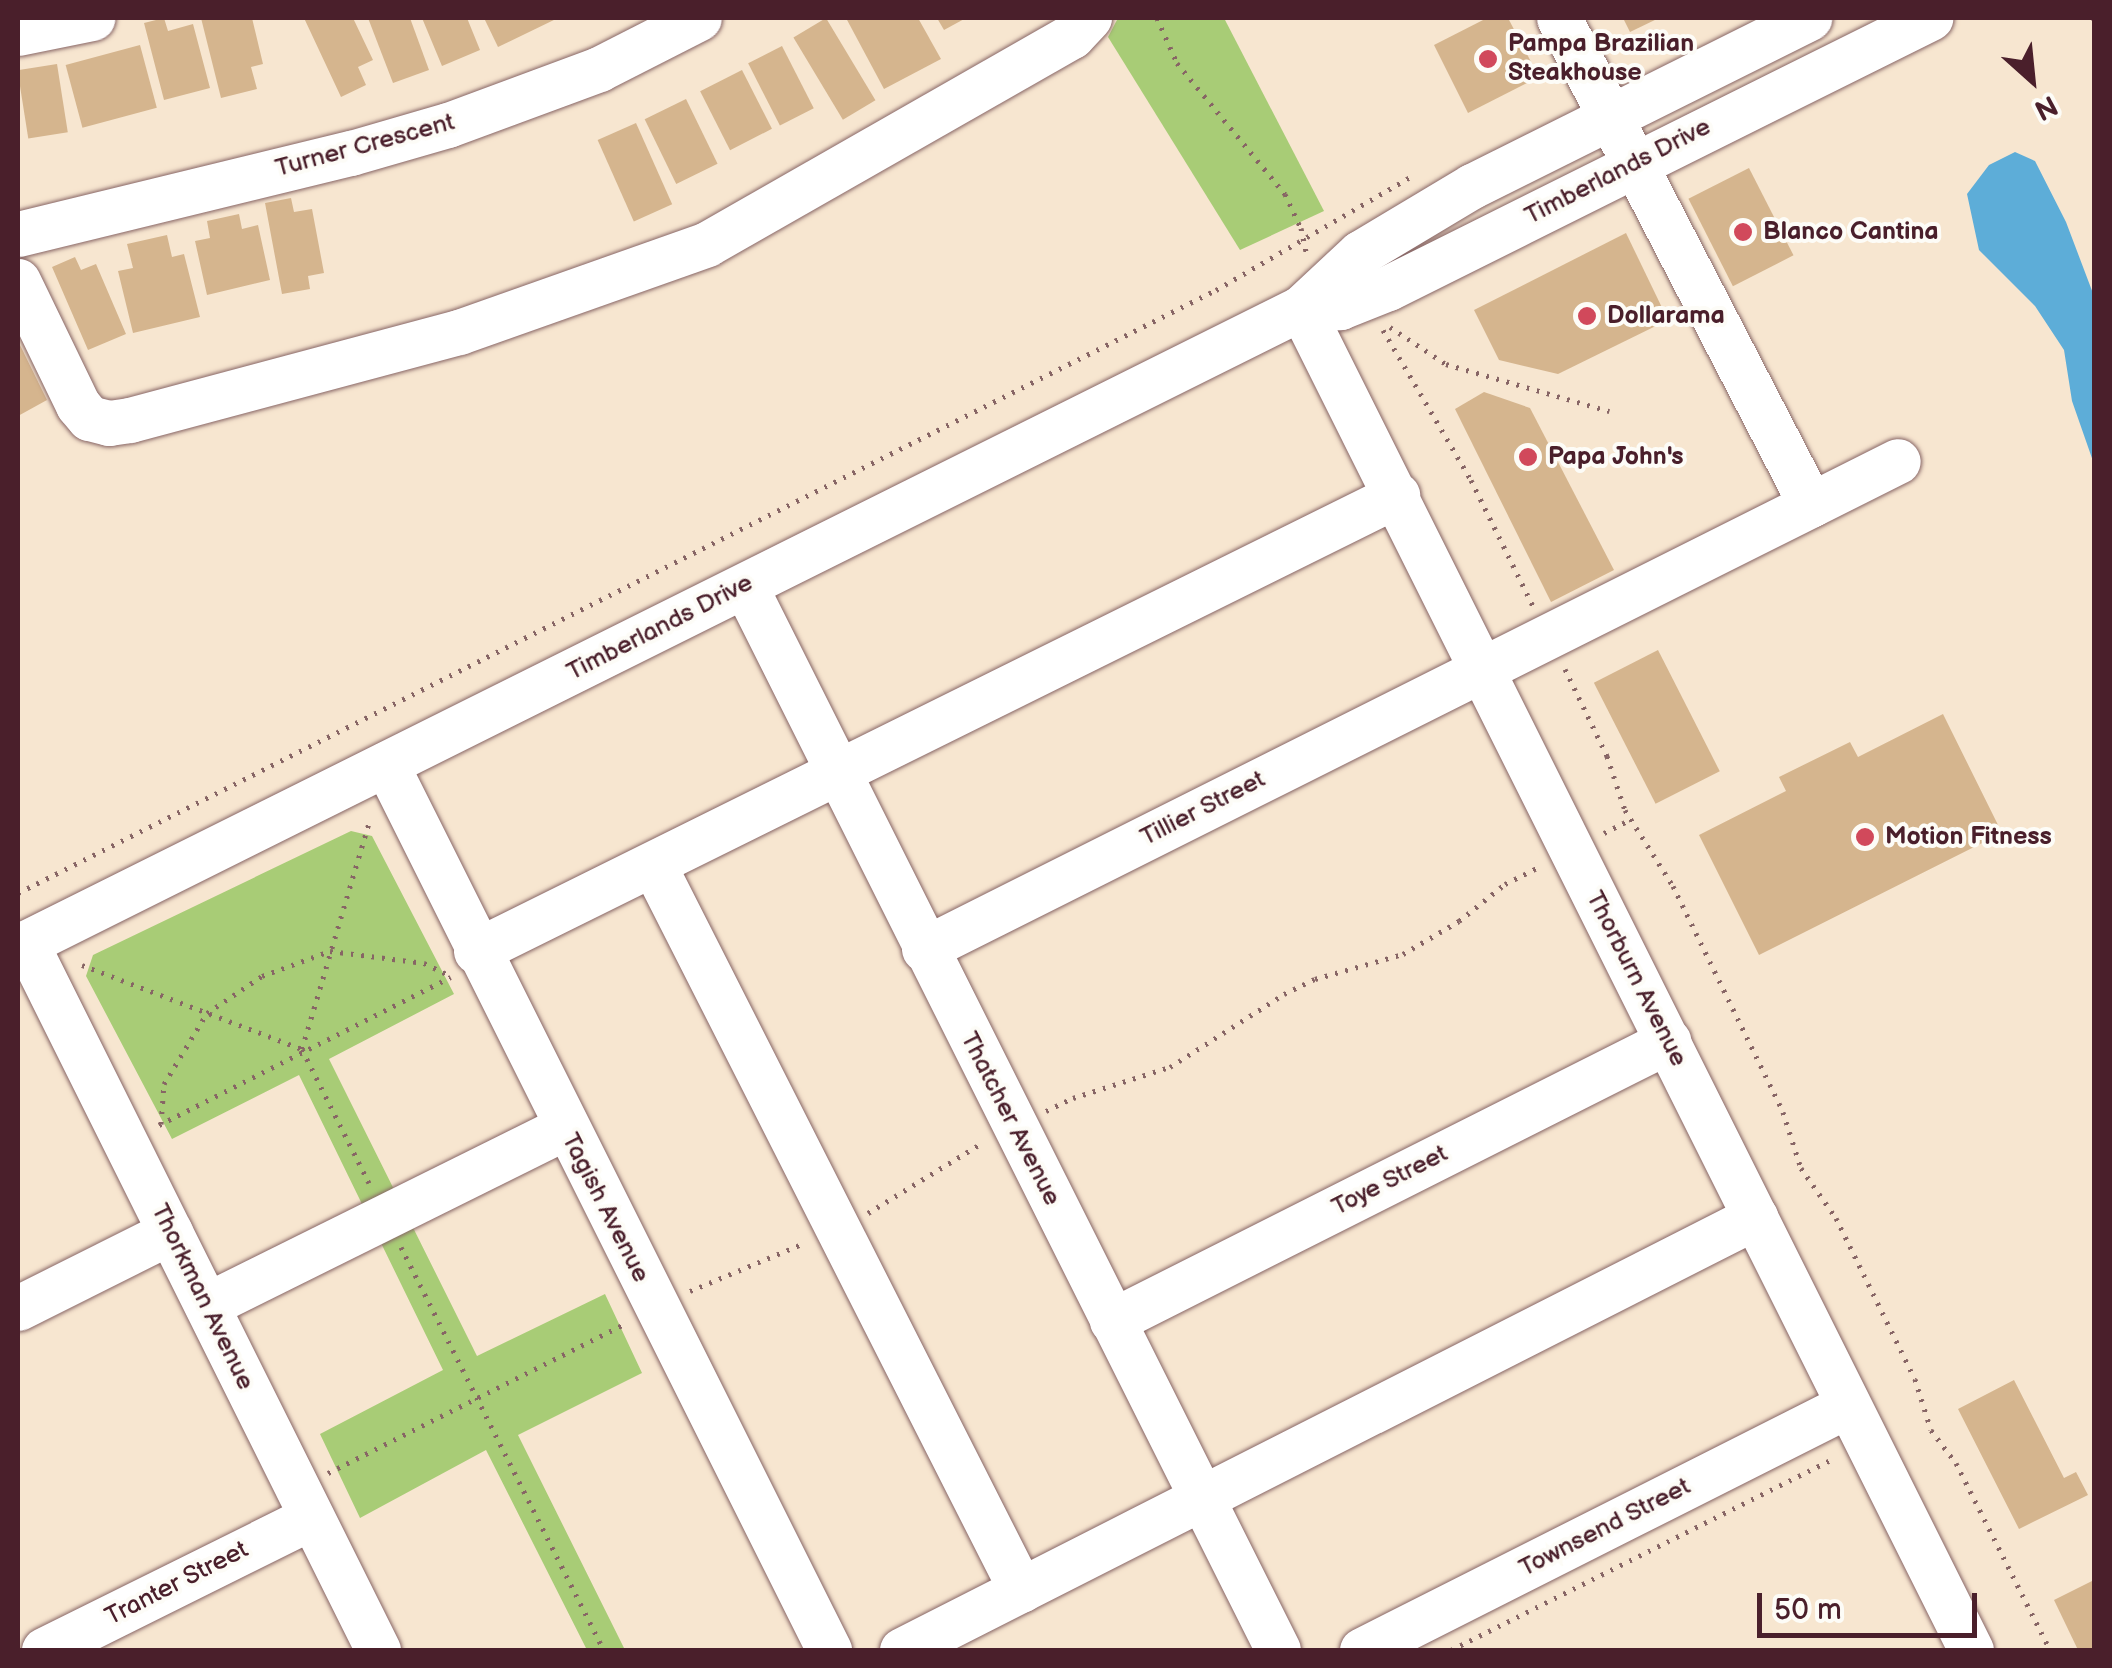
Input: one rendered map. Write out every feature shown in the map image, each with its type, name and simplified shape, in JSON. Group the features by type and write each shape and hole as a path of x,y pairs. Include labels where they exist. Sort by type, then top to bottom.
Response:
{"street":[{"path":"18,33 92,18"},
{"name":"Turner Crescent","path":"18,234 351,153 448,124 586,74 699,18"},
{"path":"18,281 78,405 89,418 109,423 130,420 459,332 708,244 1072,36 1089,18"},
{"path":"1559,18 1811,505"},
{"name":"Timberlands Drive","path":"22,945 1302,308 1360,253 1472,186 1809,18"},
{"name":"Timberlands Drive","path":"1302,308 1340,307 1388,288 1930,18"},
{"name":"Thorburn Avenue","path":"1302,308 1971,1650"},
{"name":"Tillier Street","path":"924,949 1898,461"},
{"path":"476,951 1397,495"},
{"name":"Thatcher Avenue","path":"744,586 1278,1650"},
{"name":"Tagish Avenue","path":"386,764 564,1128 828,1650"},
{"path":"654,864 1020,1590"},
{"name":"Thorkman Avenue","path":"22,945 378,1650"},
{"name":"Toye Street","path":"1112,1321 1668,1041"},
{"path":"207,1305 564,1128"},
{"path":"902,1650 1755,1217"},
{"path":"18,1308 170,1232"},
{"name":"Townsend Street","path":"1362,1650 1848,1404"},
{"name":"Tranter Street","path":"44,1650 310,1518"}],"path":[{"path":"1157,18 1177,63 1285,194 1301,228 1300,241 1310,262"},
{"path":"18,892 1216,290 1420,171"},
{"path":"1368,328 1380,325 1446,364 1609,411"},
{"path":"1380,325 1471,480 1608,756 1630,820 1673,886 1783,1112 1801,1168 1836,1218 1915,1379 1931,1430 1965,1479 2050,1650"},
{"path":"370,820 302,1049 604,1650"},
{"path":"1588,841 1630,820"},
{"path":"689,1291 839,1228 948,1160 1072,1098 1170,1067 1284,994 1315,980 1403,954 1459,922 1505,884 1546,864"},
{"path":"330,952 424,963 451,976 302,1049 159,1126 164,1084 206,1013 262,976 330,952"},
{"path":"82,966 302,1049"},
{"path":"340,1468 642,1315"},
{"path":"1452,1650 1830,1460"}],"green space":[{"path":"1118,18 1224,18 1324,211 1240,250 1108,37"},
{"path":"351,831 372,836 454,994 329,1059 477,1356 605,1294 642,1373 518,1435 625,1650 587,1650 486,1450 360,1518 320,1434 443,1370 299,1075 172,1139 86,976 93,955"}],"water":[{"path":"2015,152 2035,161 2066,222 2094,296 2094,464 2072,401 2064,350 2035,306 1979,250 1967,194 1989,165"}],"building":[{"path":"164,18 168,31 193,24 210,88 164,100 144,23"},
{"path":"201,18 252,18 263,64 251,67 257,89 221,98"},
{"path":"304,18 353,18 373,60 358,67 366,85 341,97"},
{"path":"368,18 410,18 429,70 393,83"},
{"path":"422,18 467,18 480,50 442,66"},
{"path":"484,18 558,18 498,47"},
{"path":"826,18 875,100 843,120 793,38"},
{"path":"846,18 918,18 941,59 884,89"},
{"path":"937,18 966,18 944,30"},
{"path":"1487,18 1508,18 1539,77 1468,113 1434,45"},
{"path":"1623,18 1659,18 1630,32"},
{"path":"140,45 157,108 82,128 66,65"},
{"path":"782,46 814,108 780,126 748,63"},
{"path":"57,64 68,132 28,138 18,70"},
{"path":"742,70 772,129 730,150 700,91"},
{"path":"686,99 718,164 676,184 645,119"},
{"path":"636,123 672,204 634,221 598,140"},
{"path":"1749,168 1793,255 1733,286 1688,199"},
{"path":"291,198 294,212 312,209 324,273 308,276 310,289 282,294 265,203"},
{"path":"239,214 242,229 258,225 270,280 207,295 195,241 210,238 207,221"},
{"path":"1626,233 1668,320 1558,374 1499,360 1474,310"},
{"path":"167,235 172,257 184,254 200,317 133,333 118,271 133,268 127,244"},
{"path":"75,257 81,270 96,264 126,334 88,350 52,267"},
{"path":"18,341 47,400 18,416"},
{"path":"1484,392 1530,408 1614,570 1551,602 1455,409"},
{"path":"1658,650 1720,771 1656,804 1594,683"},
{"path":"1943,714 2002,833 1759,955 1699,835 1786,791 1779,777 1850,742 1858,757"},
{"path":"2014,1380 2064,1478 2076,1472 2088,1495 2019,1529 1958,1409"},
{"path":"2094,1580 2094,1650 2078,1650 2054,1600"}],"place":[{"name":"Pampa Brazilian Steakhouse","path":"1488,59"},
{"name":"Blanco Cantina","path":"1743,232"},
{"name":"Dollarama","path":"1587,316"},
{"name":"Papa John's","path":"1528,457"},
{"name":"Motion Fitness","path":"1865,837"}]}
